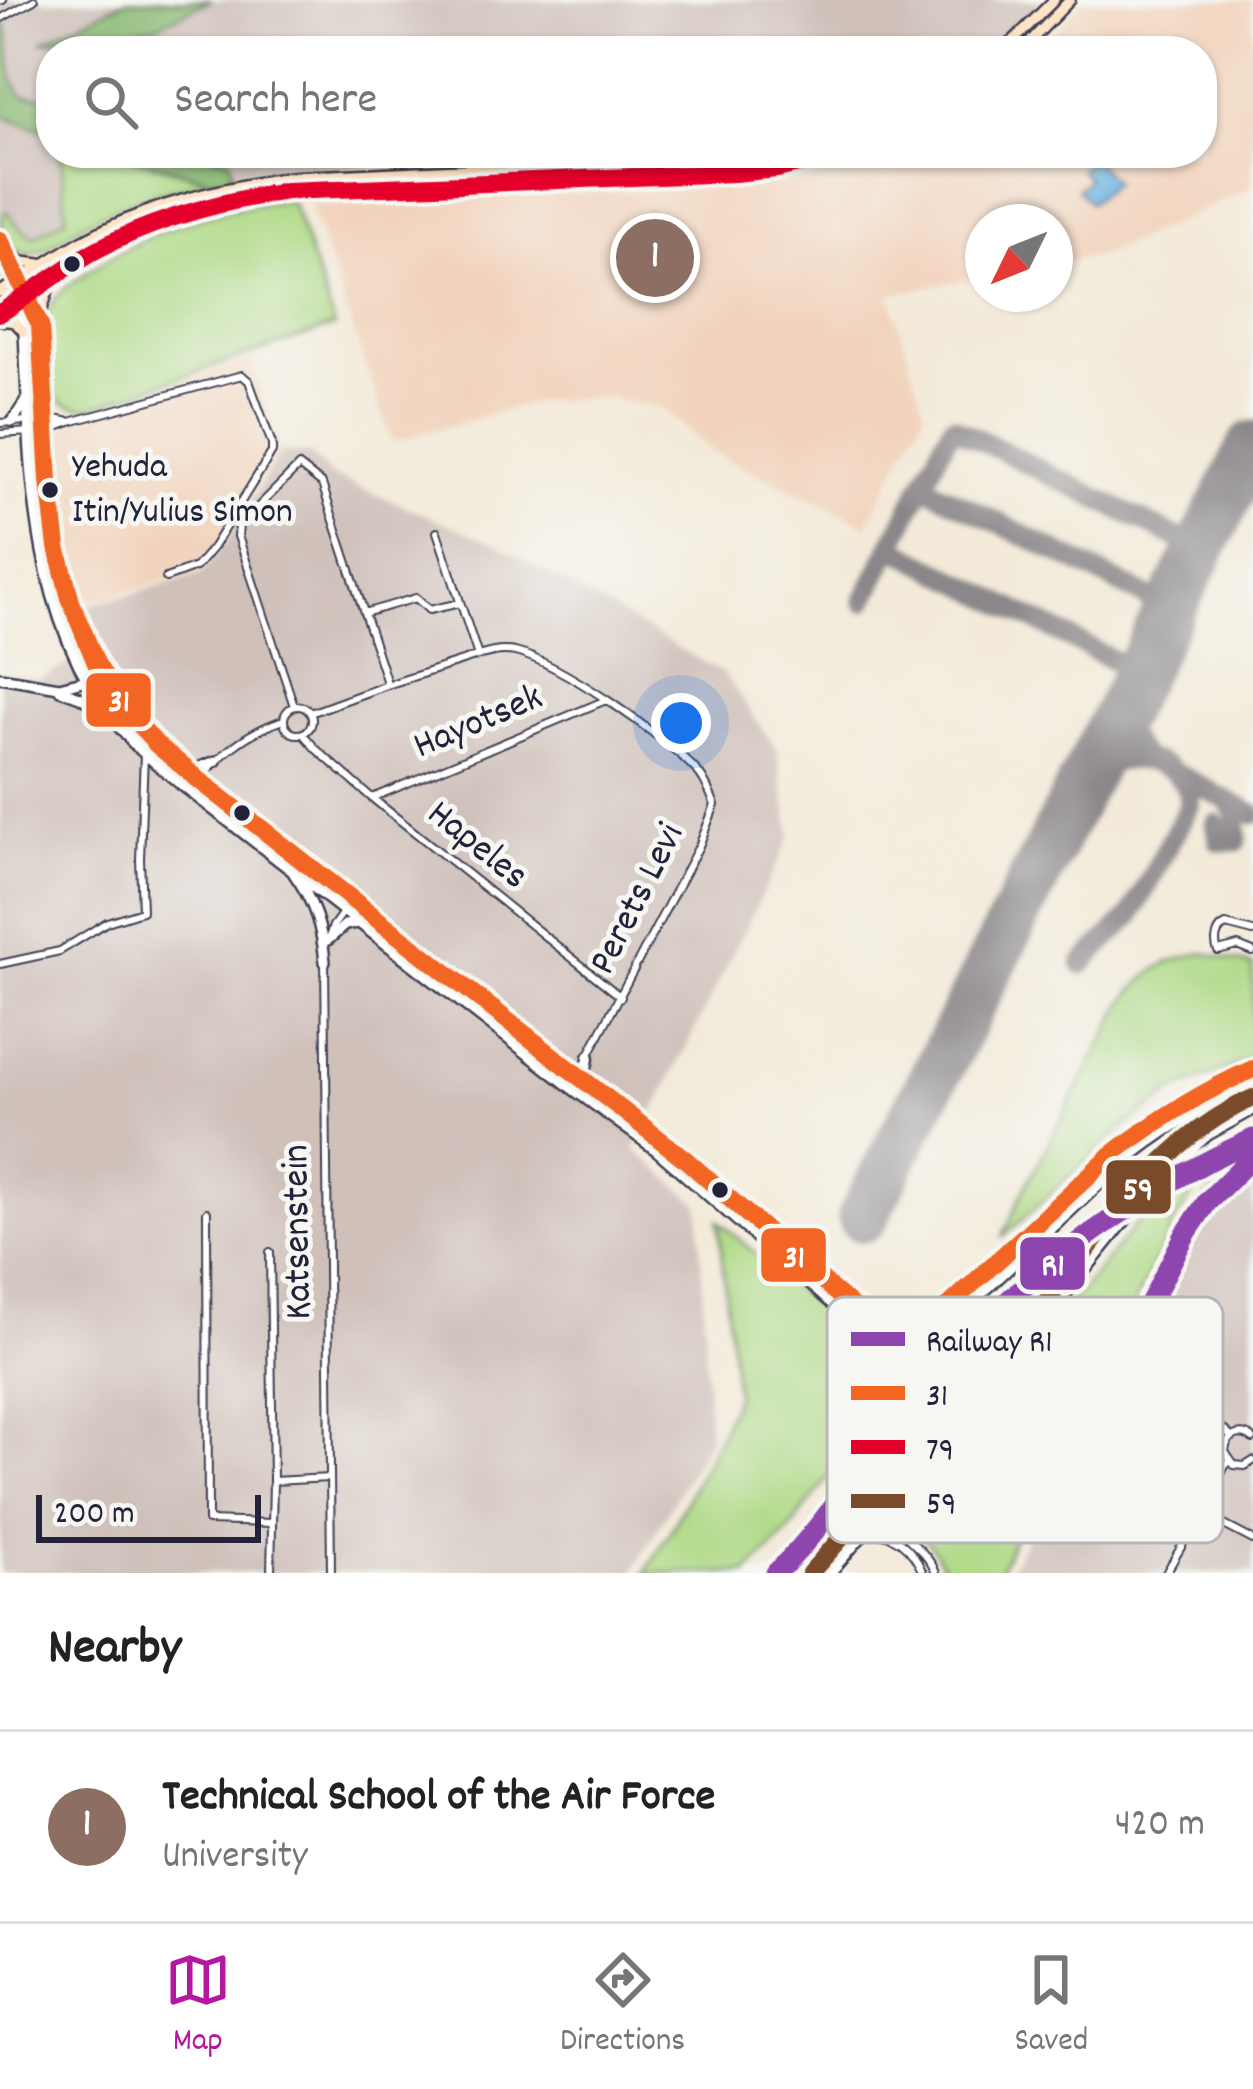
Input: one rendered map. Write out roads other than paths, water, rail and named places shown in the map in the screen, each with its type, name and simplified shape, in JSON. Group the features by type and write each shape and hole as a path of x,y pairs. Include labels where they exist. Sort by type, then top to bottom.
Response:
{"main road":[{"path":"1019,36 1054,0"},
{"path":"1035,36 1070,0"},
{"path":"1,288 123,221 242,184 290,177 479,168"},
{"path":"24,332 0,316 103,247 167,220 248,196 785,168"},
{"path":"1,243 22,262 46,263"},
{"path":"40,325 53,278"}],"street":[{"path":"0,19 34,0"},
{"path":"1,243 40,325 54,525 63,576 102,674 134,722 199,780 685,1159 840,1297"},
{"path":"1,288 24,332 40,546 55,604 87,681 115,721 144,754 189,791 689,1177 827,1299"},
{"path":"0,434 70,422 242,375 272,452 213,548 196,566 166,578"},
{"path":"6,423 28,398"},
{"path":"6,423 29,427"},
{"path":"294,706 238,536 239,526 299,466 322,484 387,685"},
{"path":"310,713 478,656 437,532"},
{"path":"364,613 416,598 429,610 460,603"},
{"path":"54,687 74,669 71,648"},
{"name":"Perets Levi","path":"478,656 510,651 534,658 606,700 701,775 715,805 699,847 571,1087"},
{"path":"54,687 102,674"},
{"path":"0,677 54,687 80,697 115,721"},
{"name":"Hayotsek","path":"372,798 606,700"},
{"path":"294,706 310,713 310,728 303,734 289,732 283,720 286,711 294,706"},
{"path":"189,791 243,736 283,720"},
{"name":"Hapeles","path":"303,734 372,798 621,997"},
{"path":"0,964 60,951 107,922 142,911 144,754"},
{"path":"182,766 198,768 216,761"},
{"path":"287,865 314,906 325,962"},
{"name":"Katsenstein","path":"331,1573 325,962 333,926 353,898"},
{"path":"328,940 349,923 364,925"},
{"path":"1253,932 1226,925 1216,942 1218,951 1232,946 1253,952"},
{"path":"564,1065 575,1066 589,1056"},
{"path":"589,1056 587,1075 597,1089"},
{"path":"958,1297 1110,1156 1189,1100 1253,1069"},
{"path":"978,1297 1150,1141 1200,1109 1253,1084"},
{"path":"1054,1297 1165,1173 1219,1122 1253,1098"},
{"path":"1219,1122 1253,1110"},
{"path":"207,1212 208,1522 272,1523"},
{"path":"270,1252 271,1573"},
{"path":"1058,1297 1093,1252"},
{"path":"1223,1428 1231,1437"},
{"path":"1231,1437 1241,1434 1253,1439"},
{"path":"1231,1437 1225,1452 1230,1461 1239,1466 1253,1461"},
{"path":"1223,1470 1230,1461"},
{"path":"273,1481 329,1478"},
{"path":"1223,1525 1253,1540"},
{"path":"810,1573 837,1543"},
{"path":"830,1573 855,1543"},
{"path":"901,1543 922,1573"},
{"path":"916,1543 936,1573"},
{"path":"1166,1573 1184,1543"},
{"path":"841,1573 845,1554"}],"water":[{"path":"1101,168 1114,182 1090,203 1077,189 1088,179 1080,169"}],"rail line":[{"name":"R1","path":"1013,1297 1115,1217 1253,1139"},
{"name":"R1","path":"1153,1297 1207,1202 1253,1156"},
{"name":"R1","path":"776,1573 827,1515"}],"place":[{"name":"Technical School of the Air Force","path":"655,258"},
{"name":"Yehuda Itin/Yulius Simon","path":"50,490"}]}
